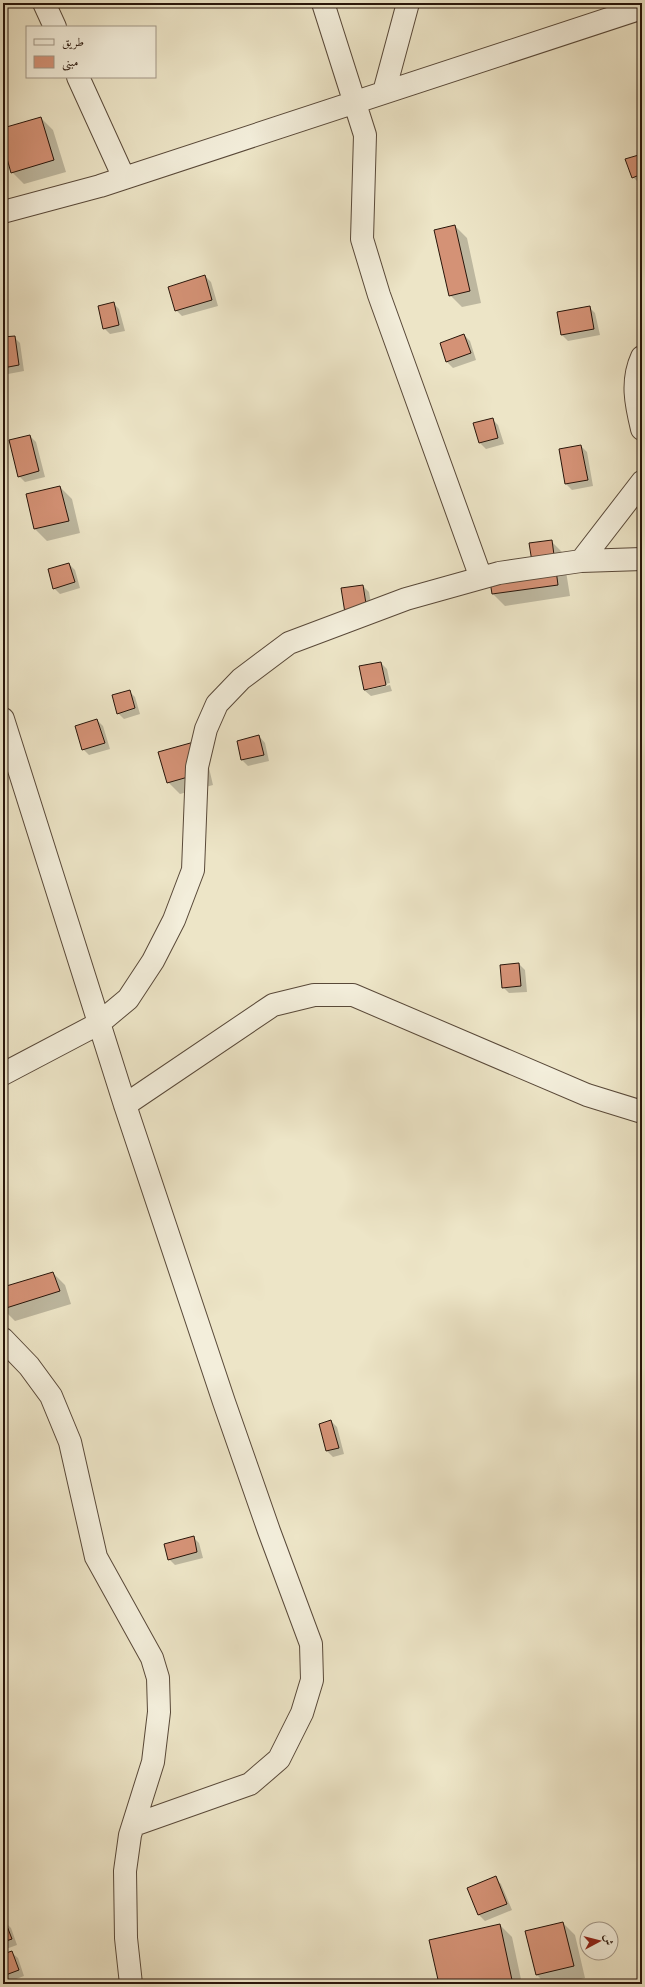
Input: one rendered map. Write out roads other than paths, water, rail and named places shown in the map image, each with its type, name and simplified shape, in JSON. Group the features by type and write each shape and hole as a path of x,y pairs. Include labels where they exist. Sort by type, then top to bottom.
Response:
{"street":[{"path":"44,3 55,26"},
{"path":"323,3 365,135 362,239 379,295 481,578"},
{"path":"384,92 408,3"},
{"path":"3,212 124,178 642,8"},
{"path":"78,78 124,178"},
{"path":"642,356 638,367 634,392 642,429"},
{"path":"580,561 642,482"},
{"path":"3,1074 98,1024 128,998 154,961 174,920 193,870 198,767 206,729 217,704 241,678 289,643 406,599 499,573 580,561 642,559"},
{"path":"3,719 98,1024 224,1402 269,1531 311,1644 312,1680 302,1713 279,1759 250,1784 134,1825"},
{"path":"125,1105 274,1005 314,995 353,995 587,1095 642,1112"},
{"path":"3,1339 29,1366 51,1396 70,1442 96,1557 152,1658 158,1678 160,1712 153,1762 134,1825 125,1871 126,1938 131,1984"}]}
